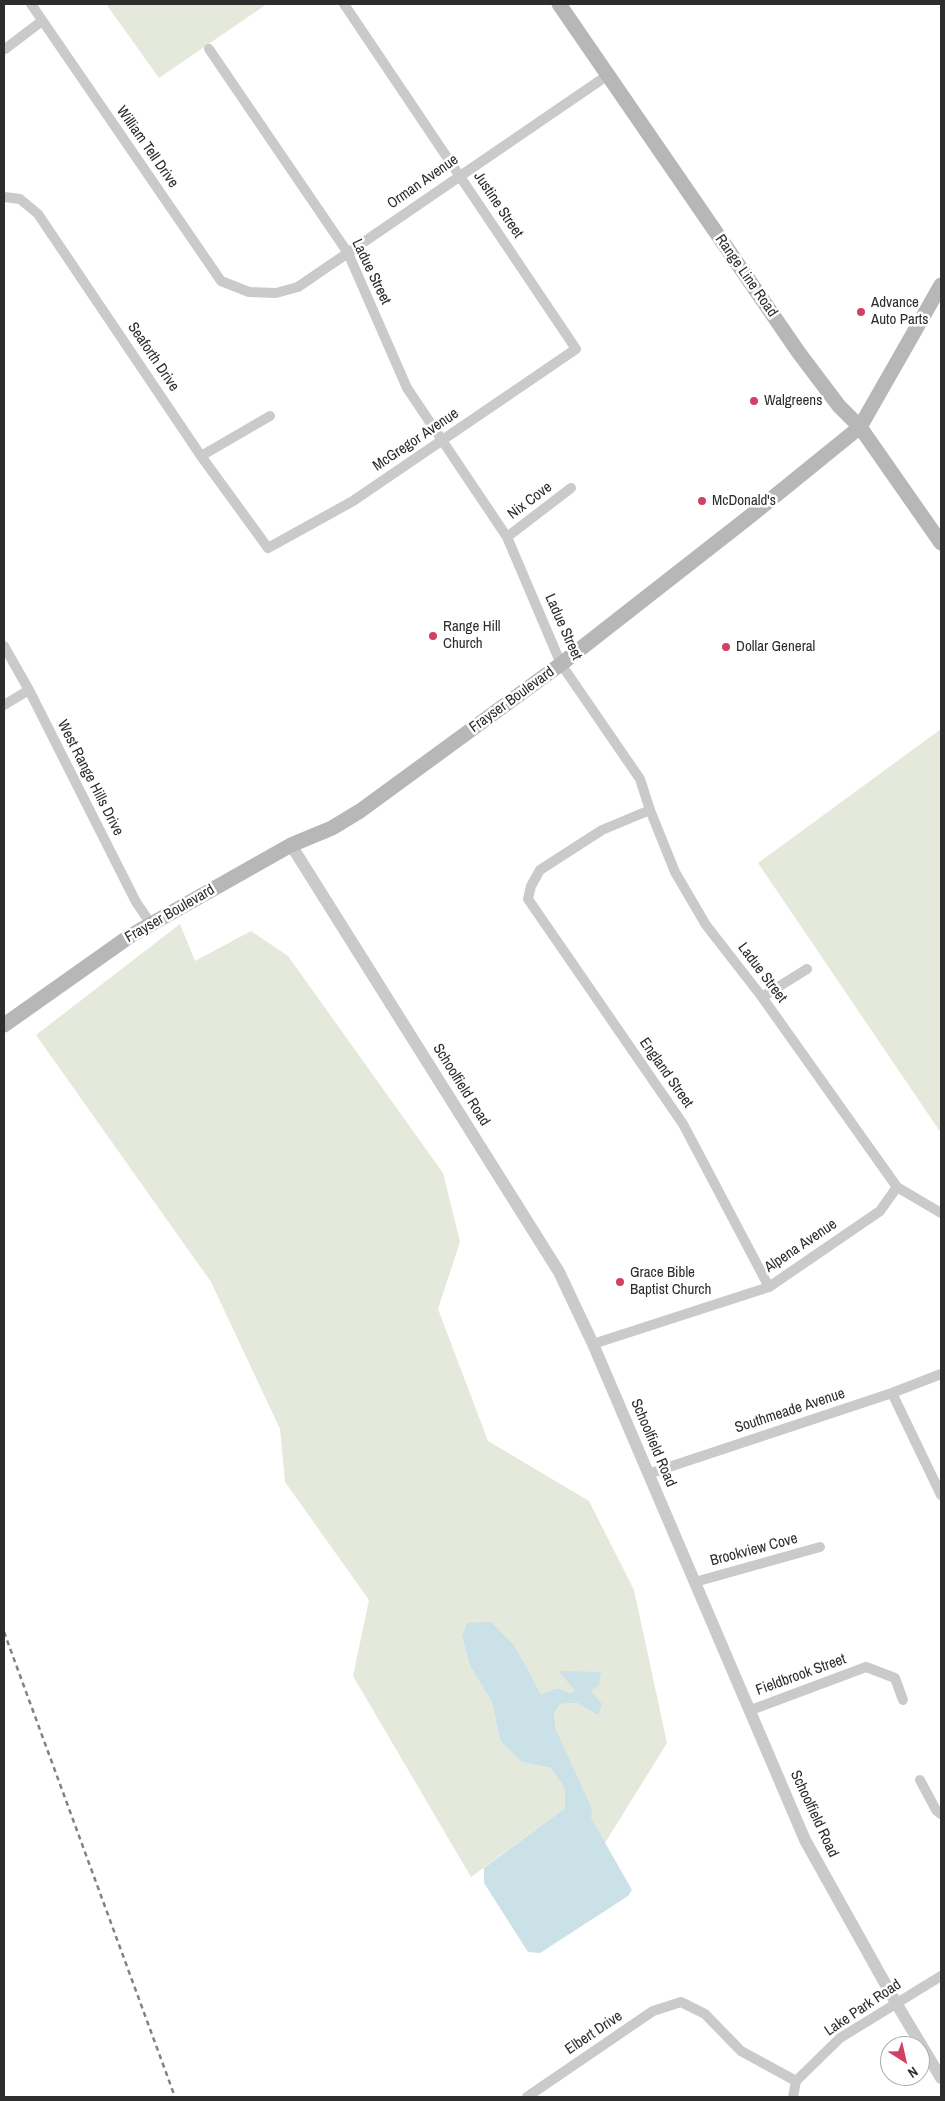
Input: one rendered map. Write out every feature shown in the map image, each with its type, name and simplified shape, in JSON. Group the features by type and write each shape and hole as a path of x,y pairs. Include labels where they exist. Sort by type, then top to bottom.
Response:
{"main road":[{"name":"Range Line Road","path":"559,4 799,353 839,406 860,427 941,543"},
{"name":"Frayser Boulevard","path":"4,1025 130,936 291,845 332,828 360,811 561,664 860,427 941,285"}],"street":[{"name":"William Tell Drive","path":"31,4 222,281 249,292"},
{"name":"Justine Street","path":"344,4 576,348"},
{"path":"5,49 42,21"},
{"name":"Ladue Street","path":"209,49 348,252 407,388 507,537 561,664 640,779 650,810 675,872 706,925 762,997 897,1187 941,1213"},
{"name":"Orman Avenue","path":"249,292 276,293 298,287 460,174 608,75"},
{"name":"Seaforth Drive","path":"4,197 20,199 38,214 201,456 268,548"},
{"name":"McGregor Avenue","path":"268,548 353,501 576,348"},
{"path":"201,456 270,416"},
{"name":"Nix Cove","path":"507,537 572,488"},
{"name":"West Range Hills Drive","path":"4,646 29,690 136,902 151,924"},
{"path":"4,705 29,690"},
{"name":"England Street","path":"650,810 602,830 540,870 531,886 528,899 683,1124 769,1287"},
{"name":"Schoolfield Road","path":"291,845 559,1272 593,1344 805,1840 896,2003 941,2078"},
{"path":"762,997 807,969"},
{"name":"Alpena Avenue","path":"593,1344 769,1287 880,1211 897,1187"},
{"name":"Southmeade Avenue","path":"648,1474 892,1393 941,1374"},
{"path":"892,1393 941,1495"},
{"name":"Brookview Cove","path":"695,1582 820,1547"},
{"name":"Fieldbrook Street","path":"751,1710 866,1667 895,1678 904,1700"},
{"path":"920,1780 936,1810 941,1814"},
{"name":"Lake Park Road","path":"796,2081 840,2038 941,1976"},
{"name":"Elbert Drive","path":"527,2097 653,2011 681,2002 705,2014 741,2051 796,2081"},
{"path":"793,2097 796,2081"}],"shaded area":[{"path":"106,4 267,4 159,78"},
{"path":"941,729 941,1133 758,863"},
{"path":"180,924 195,961 251,931 288,956 443,1173 460,1242 438,1309 488,1441 589,1501 634,1590 667,1743 605,1843 590,1818 556,1730 554,1713 560,1704 577,1703 598,1715 560,1671 574,1690 571,1693 557,1688 541,1696 516,1648 462,1637 470,1666 492,1702 500,1741 522,1762 551,1768 565,1789 565,1808 471,1877 353,1676 369,1600 285,1482 280,1429 211,1282 36,1035"}],"water":[{"path":"491,1622 516,1648 541,1695 557,1688 571,1693 574,1690 559,1671 601,1672 599,1685 591,1691 602,1704 598,1715 577,1703 560,1704 554,1713 556,1730 592,1809 591,1818 632,1890 628,1896 540,1953 528,1952 484,1883 484,1868 565,1808 565,1789 551,1768 522,1762 500,1741 492,1702 470,1666 462,1637 467,1623"}],"railway":[{"path":"4,1632 175,2097"}],"place":[{"name":"Advance Auto Parts","path":"861,312"},
{"name":"Walgreens","path":"754,401"},
{"name":"McDonald's","path":"702,501"},
{"name":"Range Hill Church","path":"433,636"},
{"name":"Dollar General","path":"726,647"},
{"name":"Grace Bible Baptist Church","path":"620,1282"}]}
